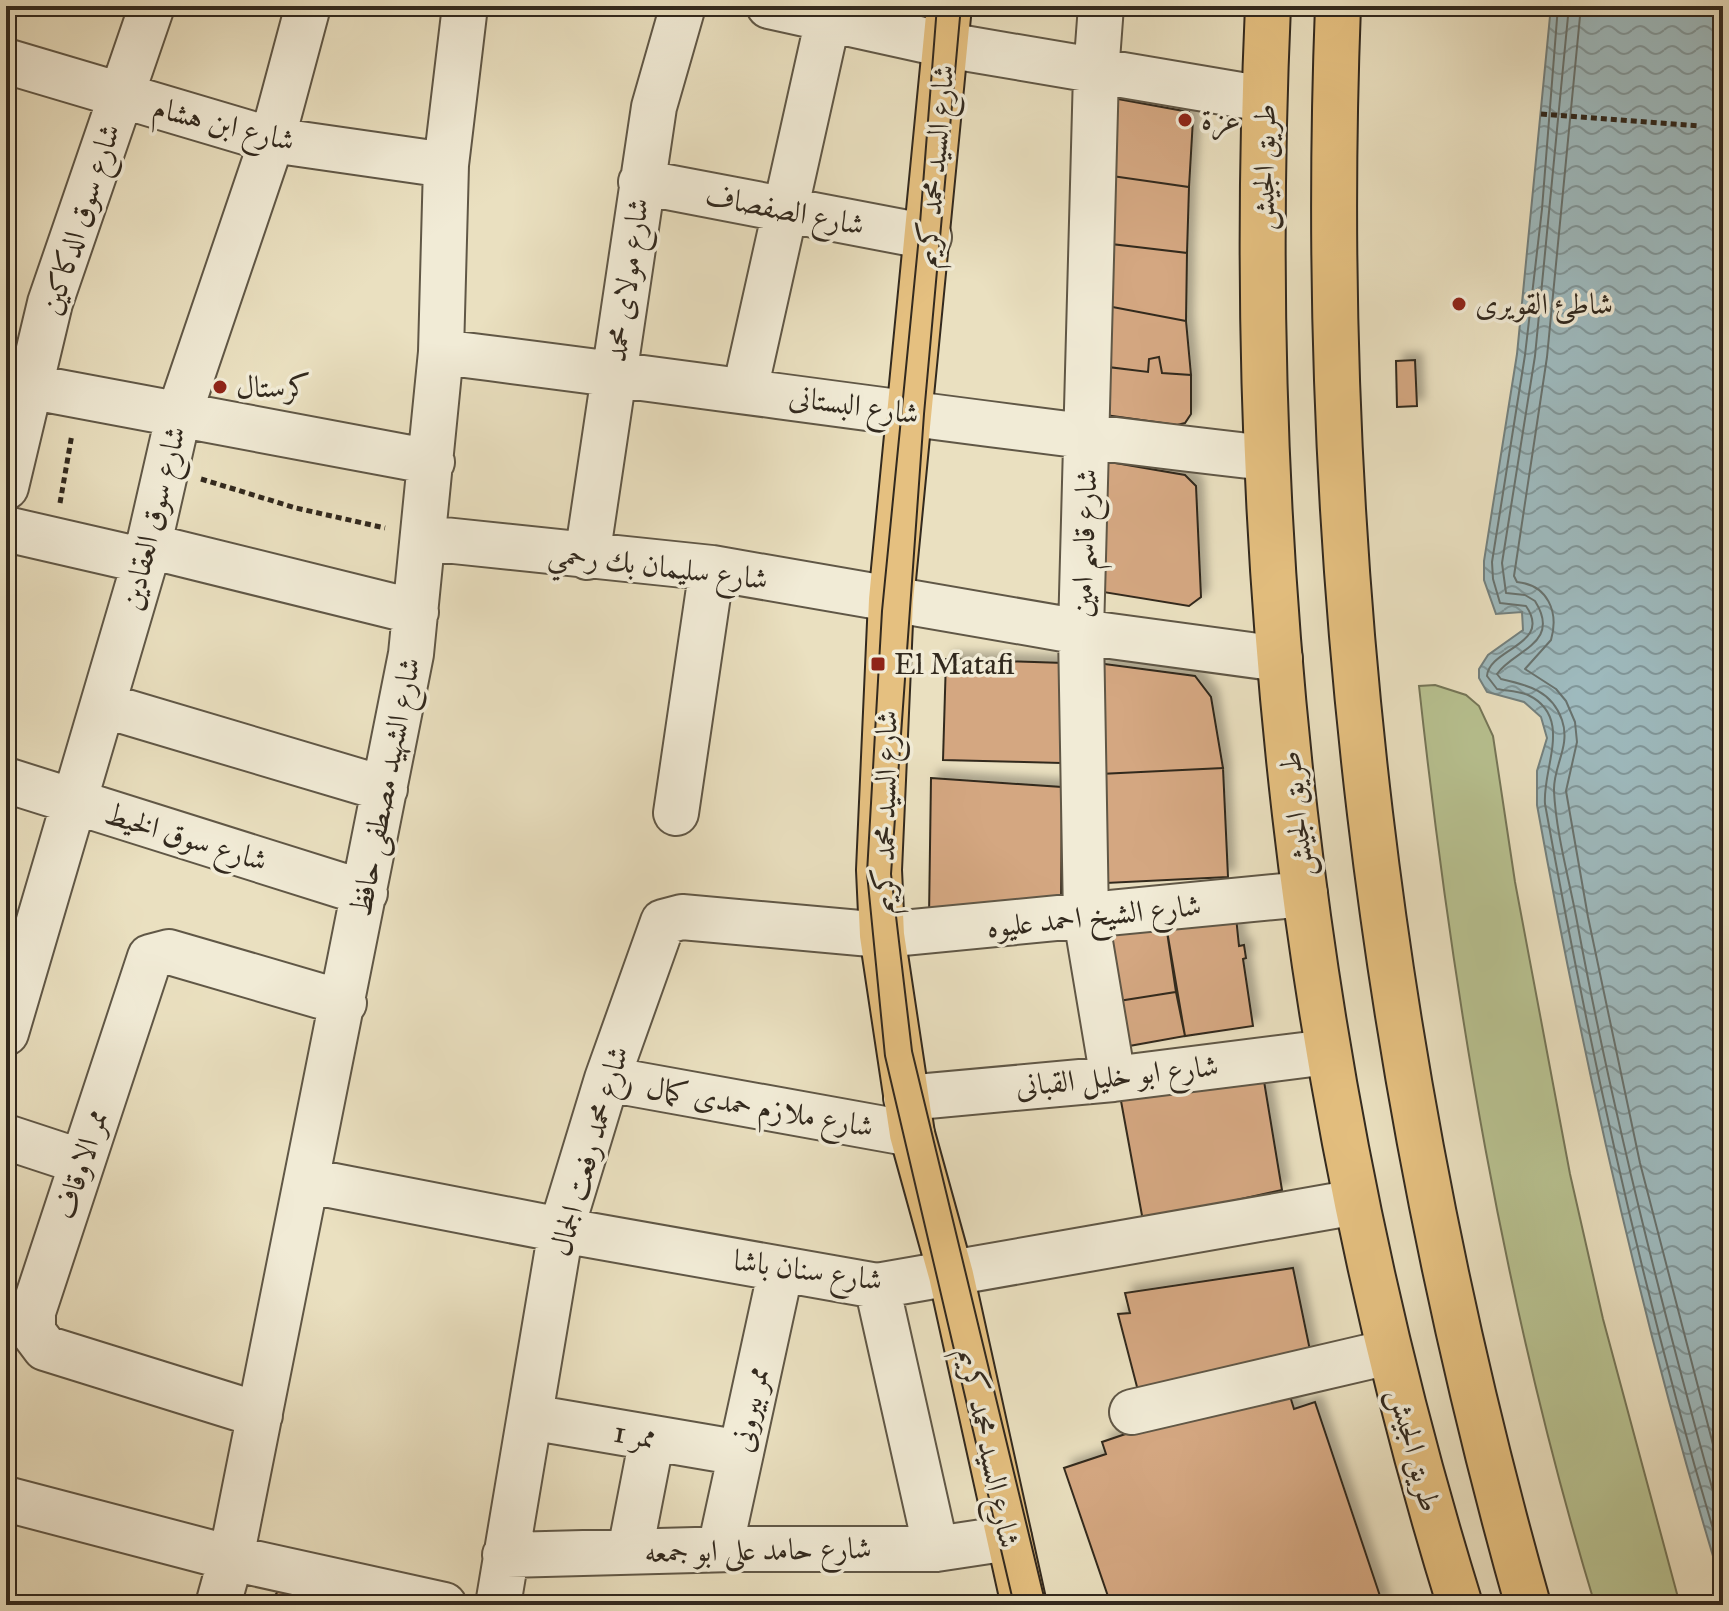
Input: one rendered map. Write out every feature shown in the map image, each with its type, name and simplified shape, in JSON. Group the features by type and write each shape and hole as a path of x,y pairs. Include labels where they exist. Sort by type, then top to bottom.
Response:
{"main road":[{"name":"طريق الجيش","path":"1268,6 1264,99 1266,458 1280,659 1305,894 1328,1052 1356,1202 1389,1352 1460,1605"},
{"path":"1338,6 1333,238 1336,387 1353,657 1376,880 1410,1099 1450,1302 1528,1605"},
{"name":"شارع السيد محمد كريم","path":"947,26 929,237 891,600 879,870 882,935 909,1116 951,1275 1024,1605"}],"street":[{"name":"شارع سوق الدكاكين","path":"6,487 18,385 50,303 152,6"},
{"name":"شارع سوق العقادين","path":"6,1033 147,553 178,417 272,140 308,6"},
{"name":"شارع الشهيد مصطفى حافظ","path":"218,1605 231,1558 309,1181 416,612 441,352 446,165 465,6"},
{"name":"شارع مولاى محمد","path":"587,557 654,107 683,6"},
{"path":"769,6 828,19 947,26 1096,73 1264,99"},
{"name":"شارع قاسم امين","path":"1101,6 1096,73 1081,632 1086,918 1113,1079"},
{"path":"745,390 828,19"},
{"name":"شارع ابن هشام","path":"6,61 272,140 446,165"},
{"name":"شارع الصفصاف","path":"641,182 929,237"},
{"name":"شارع البستانى","path":"441,352 745,390 1087,438 1266,458"},
{"path":"18,385 432,462"},
{"path":"6,529 53,540 147,553 416,612"},
{"name":"شارع سليمان بك رحمي","path":"425,538 712,568 1081,632 1280,659"},
{"path":"676,813 712,568"},
{"path":"103,705 385,789"},
{"name":"شارع سوق الخيط","path":"6,780 365,893"},
{"name":"شارع الشيخ احمد عليوه","path":"882,935 1086,918 1305,894"},
{"name":"شارع محمد رفعت الجمال","path":"498,1605 561,1230 607,1079 659,927 668,918 882,935"},
{"name":"ممر الاوقاف","path":"260,1415 45,1348 33,1332 33,1312 147,963 155,954 169,952 344,1003"},
{"name":"شارع ابو خليل القبانى","path":"909,1116 1113,1079 1328,1052"},
{"name":"شارع ملازم حمدى كمال","path":"607,1079 909,1116"},
{"path":"6,1137 82,1162"},
{"name":"شارع سنان باشا","path":"309,1181 877,1286 1356,1202"},
{"name":"ممر بيرونى","path":"720,1549 781,1269"},
{"path":"877,1286 936,1549"},
{"path":"1132,1412 1389,1352"},
{"name":"ممر 1","path":"530,1417 741,1453"},
{"path":"630,1551 652,1438"},
{"path":"6,1499 231,1558 444,1605"},
{"name":"شارع حامد على ابو جمعه","path":"505,1555 720,1549 936,1549 1009,1538"}],"path":[{"path":"1541,114 1700,126"},
{"path":"53,540 78,397"},
{"path":"166,471 296,508 425,538"}],"green space":[{"path":"1435,685 1466,695 1479,706 1493,736 1515,882 1570,1174 1603,1319 1680,1605 1595,1605 1563,1492 1508,1265 1466,1035 1419,686"}],"water":[{"path":"1551,6 1723,6 1723,1589 1642,1298 1575,1003 1537,805 1537,771 1547,738 1541,717 1524,702 1487,692 1479,678 1479,669 1488,655 1523,630 1522,612 1496,614 1484,580 1484,561 1517,354"}],"building":[{"path":"1107,97 1189,112 1193,119 1189,187 1105,175"},
{"path":"1105,175 1189,187 1187,253 1103,243"},
{"path":"1103,243 1187,253 1186,321 1102,305"},
{"path":"1102,305 1186,321 1191,375 1162,373 1159,357 1149,359 1148,372 1100,366"},
{"path":"1159,357 1162,373 1191,375 1191,414 1185,423 1177,425 1098,414 1100,366 1148,372 1149,359"},
{"path":"1415,360 1417,406 1397,407 1396,361"},
{"path":"1098,460 1185,475 1196,486 1201,597 1189,606 1097,591"},
{"path":"946,659 1064,663 1061,763 943,760"},
{"path":"1097,663 1195,676 1211,697 1223,768 1100,774"},
{"path":"1223,768 1228,877 1106,883 1100,774"},
{"path":"931,778 1062,787 1061,907 929,917"},
{"path":"1236,917 1239,946 1244,945 1246,958 1243,959 1253,1026 1185,1036 1166,925"},
{"path":"1166,925 1176,992 1112,1002 1102,937"},
{"path":"1176,992 1185,1036 1118,1048 1112,1002"},
{"path":"1262,1069 1282,1190 1143,1221 1119,1090"},
{"path":"1293,1268 1312,1360 1142,1406 1118,1314 1130,1313 1125,1293"},
{"path":"1285,1380 1294,1409 1315,1402 1383,1605 1111,1605 1064,1468 1106,1454 1102,1442"},
{"path":"280,1588 345,1605 269,1605"}],"tram line":[{"path":"937,6 919,236 882,611 867,873 885,1056 1014,1605"},
{"path":"961,6 924,414 891,874 912,1051 1046,1605"}],"place":[{"name":"عزة","path":"1185,120"},
{"name":"شاطئ القويرى","path":"1459,304"},
{"name":"كرستال","path":"220,387"},
{"name":"El Matafi","path":"878,664"}]}
